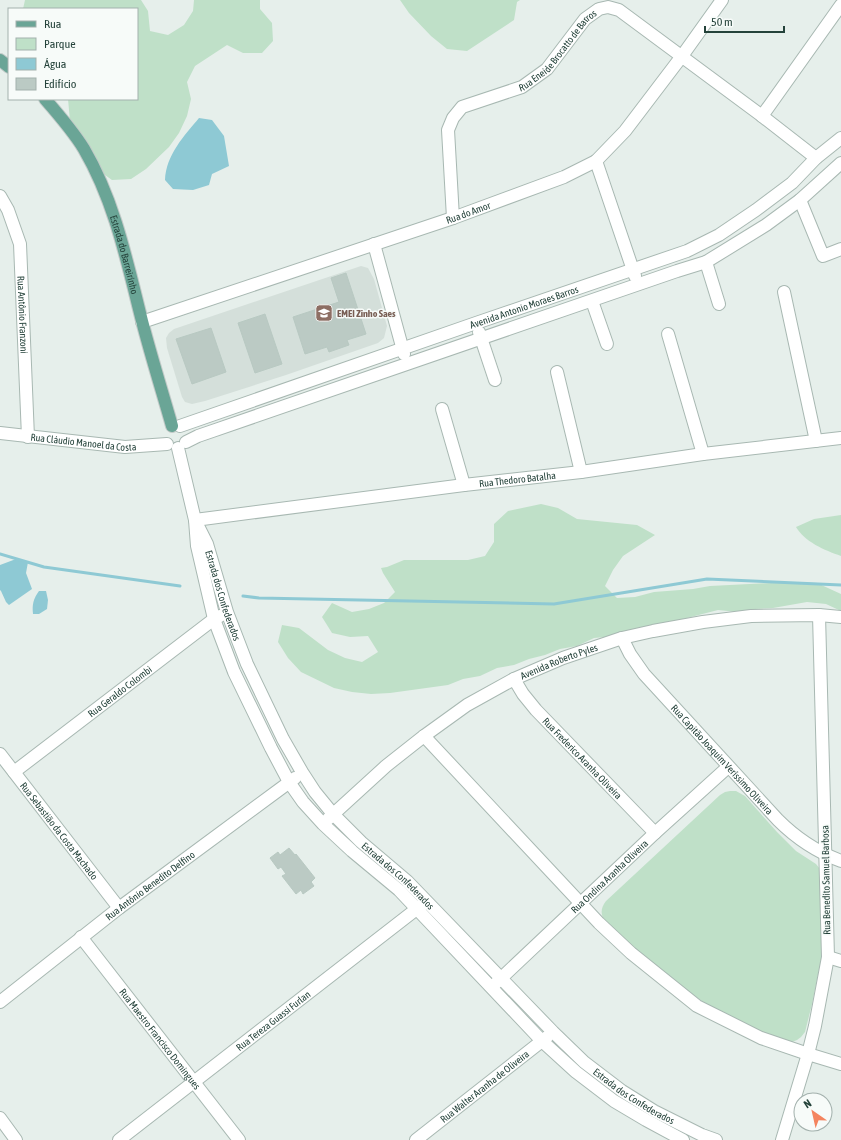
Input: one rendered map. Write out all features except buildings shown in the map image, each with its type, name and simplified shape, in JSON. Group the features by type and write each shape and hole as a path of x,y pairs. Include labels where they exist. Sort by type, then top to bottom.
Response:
{"main road":[{"path":"0,60 8,66"},
{"name":"Estrada do Barreirinho","path":"46,100 65,122 84,149 113,213 142,322 176,426"}],"street":[{"name":"Rua do Amor","path":"142,322 453,218 564,177 596,160 625,131 722,0"},
{"path":"762,116 841,5"},
{"name":"Rua Eneide Brocatto de Barros","path":"453,218 448,130 453,118 462,107 522,87 547,69 585,19 599,9 608,7 619,10 816,158"},
{"name":"Avenida Antonio Moraes Barros","path":"176,426 687,251 719,235 756,210 786,187 816,158 841,138"},
{"path":"596,160 632,269 639,285"},
{"name":"Avenida Antonio Moraes Barros","path":"182,445 198,436 706,262 766,225 800,200 841,163"},
{"name":"Rua Antônio Franzoni","path":"0,196 8,210 20,244 28,437"},
{"path":"800,200 823,256 841,249"},
{"path":"374,244 407,364"},
{"path":"706,262 719,304"},
{"path":"784,292 816,441"},
{"path":"592,301 607,344"},
{"path":"476,323 495,380"},
{"path":"668,334 704,454"},
{"path":"557,372 581,472"},
{"path":"442,409 464,485"},
{"path":"176,426 184,428 187,434 182,445 172,448 166,444 164,437 166,430 176,426"},
{"name":"Rua Cláudio Manoel da Costa","path":"0,433 125,447 166,444"},
{"name":"Rua Thedoro Batalha","path":"195,520 464,485 581,472 704,454 841,438"},
{"name":"Estrada dos Confederados","path":"182,445 195,520 197,546 214,619 234,672 289,782 303,802 323,824 352,851 399,890 542,1041 576,1072 614,1101 683,1140"},
{"name":"Estrada dos Confederados","path":"195,520 206,544 227,612 247,664 283,739 315,792 333,814 361,842 407,881 501,979 584,1062 622,1091 654,1111 701,1138 716,1140"},
{"name":"Rua Geraldo Colombi","path":"14,772 214,619 227,612"},
{"name":"Avenida Roberto Pyles","path":"323,824 386,766 467,705 514,679 563,658 622,638 703,622 751,616 819,615 841,617"},
{"name":"Rua Benedito Samuel Barbosa","path":"782,1140 808,1054 815,1026 828,957 819,615"},
{"name":"Rua Capitão Joaquim Veríssimo Oliveira","path":"622,638 630,654 644,674 728,767 789,831 803,842 826,855 841,861"},
{"name":"Rua Frederico Aranha Oliveira","path":"514,679 523,694 536,710 655,833"},
{"path":"424,736 599,923 630,953 697,1006 761,1038 841,1064"},
{"name":"Rua Sebastião da Costa Machado","path":"0,754 119,908"},
{"name":"Rua Ondina Aranha Oliveira","path":"491,988 655,833 728,767"},
{"name":"Rua Antônio Benedito Delfino","path":"0,1002 119,908 302,772"},
{"name":"Rua Tereza Guassi Furlan","path":"119,1140 426,901"},
{"name":"Rua Maestro Francisco Domingues","path":"82,937 239,1140"},
{"path":"828,957 841,960"},
{"name":"Rua Walter Aranha de Oliveira","path":"416,1140 553,1032"},
{"path":"0,1118 16,1140"}],"shaded area":[{"path":"361,266 368,268 374,279 387,326 384,338 378,343 205,401 192,404 185,402 182,397 167,348 166,338 174,329"}],"green space":[{"path":"25,0 141,0 148,11 150,31 168,35 184,25 193,11 194,0 260,0 260,9 272,23 273,41 262,53 243,53 227,45 195,66 187,82 191,99 187,116 179,133 169,147 146,169 131,179 112,180 98,170 70,121 68,100 138,100 138,8 23,8"},
{"path":"400,0 520,0 517,2 514,20 467,51 447,49 431,36 409,13"},
{"path":"541,504 558,508 577,519 637,525 655,535 623,556 613,570 605,586 617,598 635,597 654,592 710,586 790,582 817,583 841,594 841,611 826,604 807,602 738,612 718,610 636,634 594,638 577,646 560,649 514,665 497,668 480,676 463,679 448,685 390,693 371,694 334,688 301,672 288,658 278,642 282,625 299,628 328,650 345,658 362,662 378,652 368,636 350,637 332,633 322,617 332,603 352,612 369,609 384,603 395,592 381,568 404,560 468,560 485,556 494,542 494,524 508,511"},
{"path":"841,515 841,556 810,541 804,537 796,527 814,519"},
{"path":"730,791 736,791 745,796 796,851 816,864 820,869 823,950 805,1032 801,1037 792,1042 785,1041 751,1028 706,1004 660,971 607,923 602,915 602,910 606,901 720,795"}],"water":[{"path":"199,118 212,120 224,136 229,166 212,174 209,185 193,190 173,189 165,180 169,162 177,146"},
{"path":"16,559 28,562 26,573 32,589 9,605 0,590 0,565"},
{"path":"39,591 46,591 48,600 47,609 39,614 33,614 33,602"}],"waterway":[{"path":"0,554 44,567 180,586"},
{"path":"243,596 259,598 554,604 707,579 841,585"}],"place":[{"name":"EMEI Zinho Saes","path":"324,313"}]}
